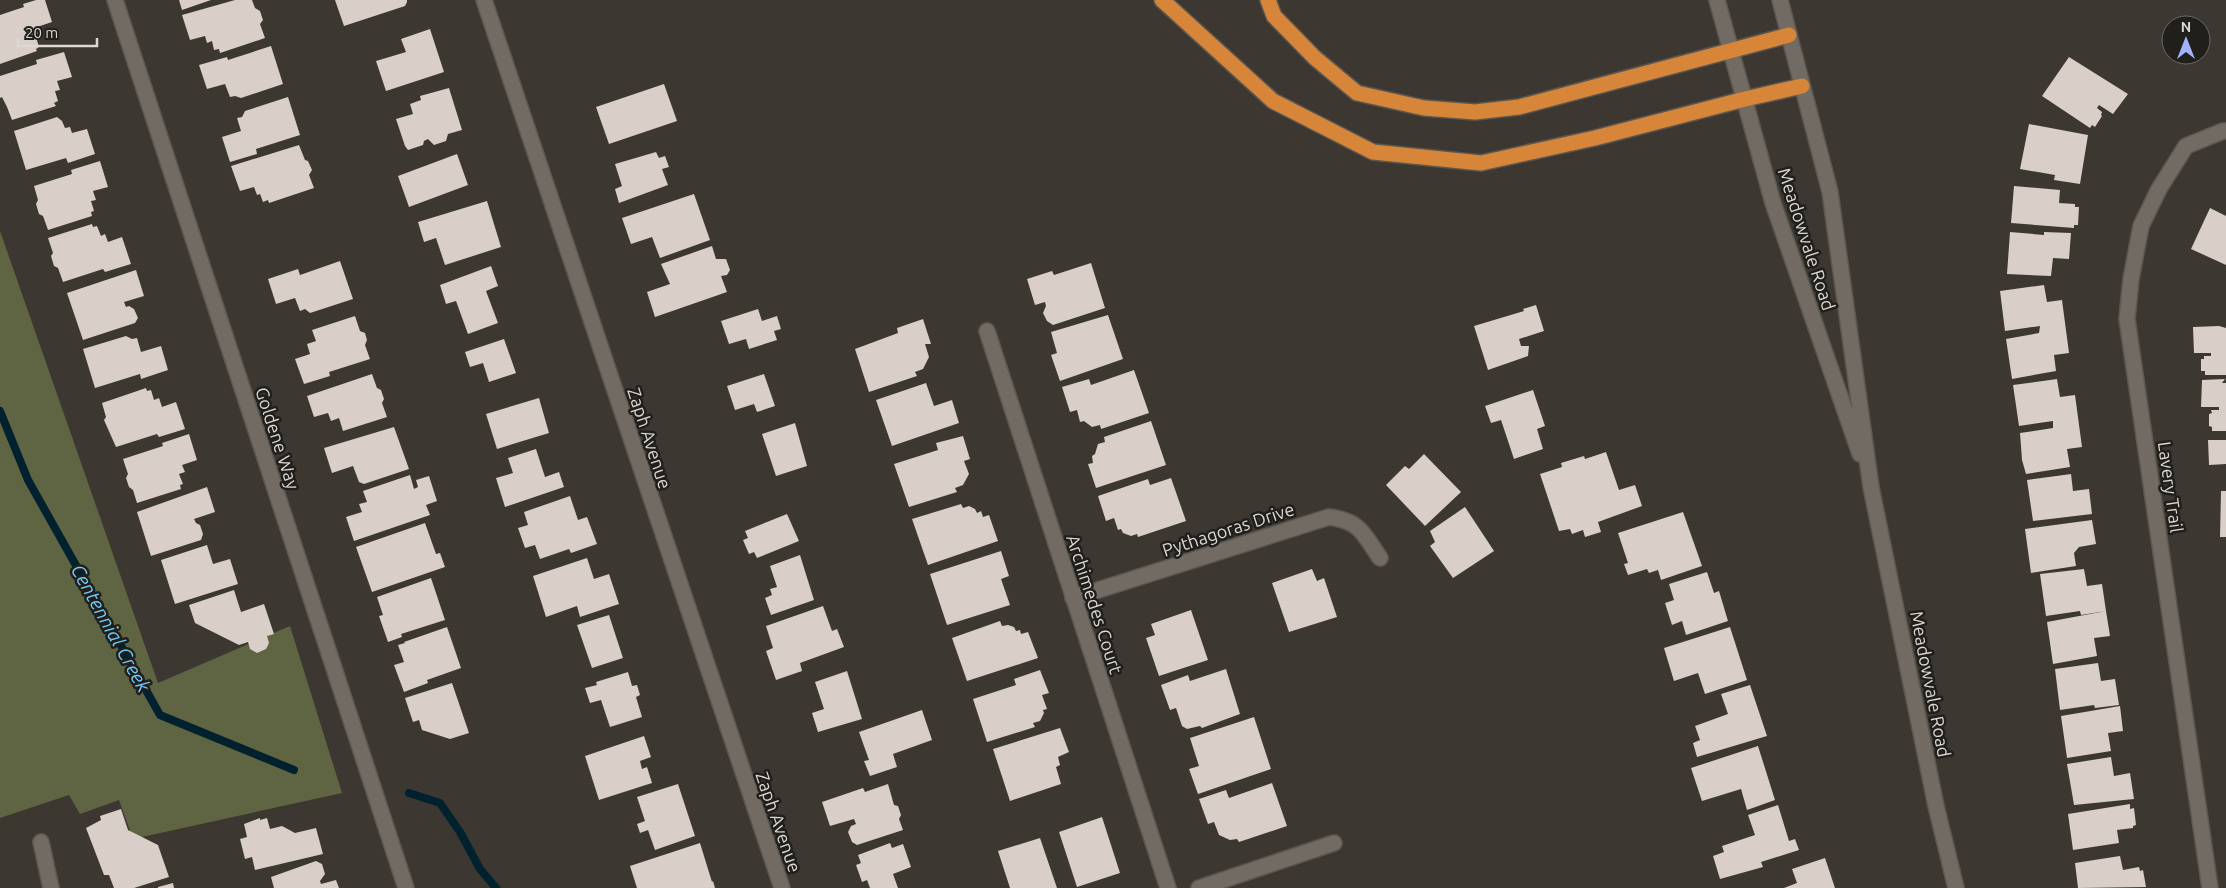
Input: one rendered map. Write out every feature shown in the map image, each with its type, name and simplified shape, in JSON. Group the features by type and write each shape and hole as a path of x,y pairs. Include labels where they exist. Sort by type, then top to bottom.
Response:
{"highway":[{"path":"1162,0 1273,100 1373,152 1482,163 1595,138 1802,86"},
{"path":"1268,0 1274,16 1315,58 1357,93 1424,108 1475,112 1519,107 1788,35"}],"street":[{"name":"Goldene Way","path":"116,0 406,888"},
{"name":"Zaph Avenue","path":"484,0 782,888"},
{"name":"Meadowvale Road","path":"1717,0 1773,203 1871,487"},
{"name":"Meadowvale Road","path":"1780,0 1830,192 1871,487 1936,806 1956,888"},
{"name":"Lavery Trail","path":"2210,888 2127,319 2131,279 2141,226 2159,189 2186,146 2223,130 2226,131"},
{"name":"Archimedes Court","path":"986,331 1168,888"},
{"name":"Pythagoras Drive","path":"1073,598 1328,517 1352,523 1362,531 1380,558"},
{"path":"41,842 51,888"},
{"path":"1199,888 1334,844"}],"green space":[{"path":"0,231 158,683 290,626 342,793 133,839 119,800 80,814 69,795 0,818"}],"building":[{"path":"36,0 45,0 52,22 37,27 40,36 36,37 39,47 36,49 37,51 0,64 0,15 24,7 23,4"},
{"path":"179,0 211,0 182,10"},
{"path":"235,0 252,0 255,8 260,11 263,20 260,24 265,38 220,53 219,49 214,50 212,41 207,43 205,36 190,40 182,15"},
{"path":"335,0 407,0 407,2 405,6 344,26"},
{"path":"430,29 444,72 386,91 376,61 406,52 401,39"},
{"path":"271,46 283,84 241,98 230,97 225,84 207,89 199,65 227,57 228,60"},
{"path":"64,52 72,77 57,81 60,90 55,91 58,101 54,103 56,106 12,120 2,97 0,98 0,76 37,64 36,60"},
{"path":"2069,57 2128,94 2113,114 2099,105 2097,108 2102,112 2102,116 2095,127 2092,125 2090,128 2042,96"},
{"path":"664,84 677,121 609,144 596,107"},
{"path":"449,88 462,130 448,134 446,141 434,145 428,139 424,141 423,145 408,150 396,119 413,114 410,104 421,100 420,96"},
{"path":"288,97 300,135 256,149 257,154 230,162 222,137 241,131 237,118 242,117 245,111"},
{"path":"57,117 62,121 65,128 70,127 72,133 87,129 95,154 68,163 66,158 26,170 14,131"},
{"path":"2029,124 2088,135 2080,184 2054,180 2055,175 2020,169"},
{"path":"299,145 305,160 308,161 312,170 309,175 314,188 269,203 268,200 263,202 260,194 257,195 254,187 240,191 231,166"},
{"path":"656,152 659,158 665,156 669,167 662,169 668,185 619,203 615,189 622,186 615,164"},
{"path":"457,154 468,185 409,207 398,176"},
{"path":"100,161 108,187 93,191 96,200 91,201 94,211 91,212 92,216 48,230 43,216 39,214 34,186 72,174 71,170"},
{"path":"2014,186 2060,190 2059,203 2075,204 2075,207 2079,207 2078,225 2074,225 2074,228 2011,223"},
{"path":"694,194 710,240 660,258 652,237 631,244 622,218"},
{"path":"487,201 501,247 445,265 436,238 424,242 418,222"},
{"path":"2210,208 2226,216 2226,265 2191,249"},
{"path":"92,224 93,227 97,226 101,236 105,234 108,242 122,237 131,264 105,272 103,269 63,282 58,268 54,266 51,256 53,253 48,238"},
{"path":"2010,232 2044,235 2044,232 2071,233 2069,259 2053,258 2051,276 2007,274"},
{"path":"712,246 716,259 726,259 730,270 727,275 721,276 727,292 655,317 647,292 670,284 661,264"},
{"path":"340,261 353,299 310,313 305,309 300,311 295,298 276,304 268,279 298,269 300,275"},
{"path":"1091,263 1105,308 1053,325 1047,321 1043,313 1046,306 1045,302 1035,305 1027,279 1052,271 1054,275"},
{"path":"491,266 498,286 486,291 498,323 468,334 456,301 446,304 440,285"},
{"path":"136,270 144,296 124,302 126,307 129,306 134,309 138,318 135,323 83,340 67,293"},
{"path":"2044,285 2047,302 2062,300 2069,353 2054,355 2056,371 2012,379 2006,339 2039,333 2040,326 2005,331 2000,291"},
{"path":"1536,305 1544,331 1519,339 1521,346 1529,346 1528,356 1488,370 1474,326 1524,311 1523,309"},
{"path":"758,309 762,321 777,316 781,329 774,331 777,340 749,349 746,339 729,344 721,321"},
{"path":"1108,315 1123,359 1060,381 1051,355 1057,353 1051,332"},
{"path":"355,316 360,331 365,333 367,340 365,345 370,359 329,372 330,376 304,384 295,359 310,354 307,344 316,341 312,330"},
{"path":"923,319 931,344 925,344 929,357 923,369 915,372 917,376 869,392 855,349 898,333 897,328"},
{"path":"2219,326 2226,328 2226,375 2205,375 2205,371 2201,371 2201,359 2204,359 2204,356 2211,356 2211,353 2194,353 2193,327"},
{"path":"126,336 132,339 137,338 141,352 161,346 168,370 141,379 140,374 95,388 83,349"},
{"path":"504,339 516,373 489,382 483,363 470,367 465,352"},
{"path":"1134,370 1149,413 1101,429 1100,425 1092,427 1084,421 1080,422 1077,410 1070,412 1062,387 1089,379 1091,385"},
{"path":"372,374 377,388 381,390 384,399 382,403 387,417 343,431 339,418 331,421 328,413 314,417 307,396"},
{"path":"764,374 775,406 757,412 754,404 735,410 727,386"},
{"path":"2057,379 2060,397 2075,395 2082,447 2067,449 2070,467 2026,474 2022,460 2020,433 2053,428 2053,421 2019,426 2013,385"},
{"path":"2225,379 2222,383 2226,383 2226,431 2212,431 2212,427 2209,426 2209,414 2212,413 2211,410 2219,410 2219,407 2201,407 2202,380"},
{"path":"926,383 934,406 952,400 959,423 892,446 876,400"},
{"path":"146,388 147,391 151,390 154,400 159,398 162,407 176,402 185,429 159,437 157,434 116,447 104,420 106,417 102,403"},
{"path":"1533,390 1545,426 1537,429 1543,449 1514,459 1501,420 1491,423 1485,406"},
{"path":"539,398 549,433 497,449 486,414"},
{"path":"1151,421 1166,465 1096,488 1088,464 1093,463 1092,456 1095,454 1098,444 1105,442 1104,437"},
{"path":"795,423 807,466 776,476 762,434"},
{"path":"394,427 409,469 364,484 359,482 353,466 332,473 324,448"},
{"path":"189,434 197,460 182,465 185,472 179,474 183,484 180,485 181,489 137,503 133,490 129,487 126,478 128,474 123,459 163,446 162,443"},
{"path":"963,436 970,459 964,461 969,474 963,485 955,488 957,492 909,507 894,464 938,450 936,443"},
{"path":"2208,440 2226,440 2226,464 2209,465"},
{"path":"536,449 545,477 559,472 564,487 505,507 496,478 513,473 508,458"},
{"path":"1606,452 1619,490 1635,485 1642,506 1598,522 1601,532 1585,537 1583,530 1572,534 1570,529 1559,531 1540,474 1562,467 1561,463 1584,456 1585,459"},
{"path":"1424,454 1461,492 1425,526 1386,485 1405,466 1409,469"},
{"path":"2071,474 2073,491 2089,489 2092,514 2033,521 2027,480"},
{"path":"410,475 414,489 418,487 416,480 429,476 437,501 426,505 430,515 354,541 346,517 362,512 359,504 367,502 363,491"},
{"path":"1171,478 1186,521 1138,537 1137,534 1131,536 1123,533 1121,529 1118,530 1114,518 1106,521 1098,496 1148,479 1150,485"},
{"path":"207,487 215,512 194,519 200,525 203,534 201,540 151,556 137,512"},
{"path":"2221,491 2226,491 2226,537 2220,537"},
{"path":"570,496 578,520 587,517 597,544 571,553 569,549 540,559 535,545 525,548 518,528 528,525 524,512"},
{"path":"961,504 963,508 969,506 975,509 977,513 981,511 983,517 989,515 998,541 928,565 912,519"},
{"path":"1465,507 1494,551 1453,578 1430,546 1435,542 1430,531"},
{"path":"1683,512 1702,566 1661,580 1658,570 1649,573 1647,569 1628,575 1624,564 1628,563 1618,533"},
{"path":"787,514 799,541 757,558 754,552 749,554 743,540 748,538 745,531"},
{"path":"2092,520 2096,544 2079,547 2074,553 2076,566 2031,573 2025,529"},
{"path":"425,523 436,554 440,553 445,567 372,592 356,547"},
{"path":"207,545 213,564 230,559 238,584 175,604 161,560"},
{"path":"1001,551 1009,576 1001,579 1010,605 947,625 930,574"},
{"path":"800,555 814,600 771,615 765,598 772,595 770,589 777,587 770,566"},
{"path":"587,558 594,579 609,574 619,604 580,617 577,606 546,617 533,576"},
{"path":"1312,569 1317,581 1324,578 1337,617 1289,632 1272,583"},
{"path":"2084,569 2087,586 2102,584 2106,611 2081,615 2080,611 2046,616 2040,574"},
{"path":"1707,572 1714,593 1719,591 1728,621 1686,635 1682,621 1672,625 1665,603 1674,600 1669,584"},
{"path":"431,578 445,620 401,634 402,637 388,642 379,616 383,615 377,597"},
{"path":"234,590 241,612 264,604 274,634 267,636 269,643 266,649 257,653 250,649 248,642 239,645 195,623 189,605"},
{"path":"823,606 832,631 837,629 844,647 800,663 802,671 776,680 766,651 773,648 766,626"},
{"path":"1191,610 1208,660 1159,676 1146,638 1155,635 1151,624"},
{"path":"2106,611 2110,636 2094,638 2097,656 2053,664 2047,622"},
{"path":"609,615 623,658 592,668 577,625"},
{"path":"1000,621 1002,626 1014,627 1016,631 1020,630 1021,634 1028,632 1038,658 967,681 952,638"},
{"path":"447,627 461,668 427,680 428,683 404,692 394,665 404,662 398,645"},
{"path":"1730,627 1747,680 1705,694 1698,673 1674,681 1664,648"},
{"path":"2098,663 2101,681 2115,679 2119,705 2095,708 2094,705 2060,710 2055,669"},
{"path":"1226,669 1240,714 1202,728 1200,726 1187,729 1182,726 1176,708 1170,710 1161,685 1188,675 1190,681"},
{"path":"1040,670 1049,693 1042,695 1047,709 1043,710 1044,713 1040,721 1033,723 1035,727 987,742 973,699 1016,685 1014,679"},
{"path":"847,671 862,719 818,732 812,713 824,709 815,682"},
{"path":"628,672 632,686 637,685 640,695 636,697 642,717 610,727 601,700 590,703 585,688 597,685 596,682"},
{"path":"452,683 469,733 450,739 422,730 419,720 413,722 405,698"},
{"path":"1750,685 1767,736 1697,757 1693,743 1700,740 1695,726 1728,714 1721,694"},
{"path":"2120,706 2123,731 2108,733 2111,751 2067,758 2061,716"},
{"path":"922,710 932,740 893,754 897,767 870,776 864,761 869,760 859,732"},
{"path":"1254,717 1271,769 1198,794 1189,769 1199,766 1190,738"},
{"path":"1060,728 1069,752 1058,757 1060,765 1056,767 1061,784 1010,801 993,749"},
{"path":"644,736 651,757 640,761 642,769 647,767 652,783 599,800 585,756"},
{"path":"1758,746 1775,800 1747,810 1741,789 1702,801 1691,768"},
{"path":"2111,757 2114,776 2130,773 2134,799 2074,805 2067,764"},
{"path":"1272,783 1287,826 1239,842 1237,839 1230,840 1219,835 1214,822 1208,824 1199,799 1226,790 1229,798"},
{"path":"678,784 695,836 655,850 648,830 640,833 637,824 645,821 637,797"},
{"path":"888,784 894,805 898,806 901,815 899,819 903,830 857,845 852,842 848,832 851,826 856,824 854,819 830,826 822,802 863,788 865,792"},
{"path":"2130,804 2130,809 2134,808 2136,825 2133,828 2117,830 2119,843 2073,850 2068,814"},
{"path":"1778,805 1789,841 1795,839 1799,850 1761,862 1763,867 1720,879 1713,856 1724,852 1722,846 1755,835 1748,815"},
{"path":"121,809 128,830 158,845 169,877 134,888 114,888 109,875 104,875 86,828 101,820 100,816"},
{"path":"1102,817 1120,873 1077,887 1059,832"},
{"path":"260,818 260,820 267,818 270,829 282,826 295,833 316,828 323,854 255,870 252,857 245,859 240,839 247,837 244,824"},
{"path":"1040,838 1057,888 1010,888 998,851"},
{"path":"700,843 715,888 637,888 630,866"},
{"path":"890,843 892,848 903,844 911,867 893,874 898,888 870,888 867,880 862,882 856,865 861,863 858,855"},
{"path":"2120,856 2123,870 2139,867 2140,871 2143,870 2146,887 2078,888 2075,863"},
{"path":"1825,858 1835,888 1784,888 1797,883 1792,869"},
{"path":"316,861 322,864 325,874 320,881 321,884 336,880 339,888 274,888 271,877"},
{"path":"173,883 174,888 158,888 158,887"}],"waterway":[{"name":"Centennial Creek","path":"0,411 28,480 160,715 294,770"},
{"name":"Centennial Creek","path":"409,793 440,803 460,832 480,869 496,888"}]}
